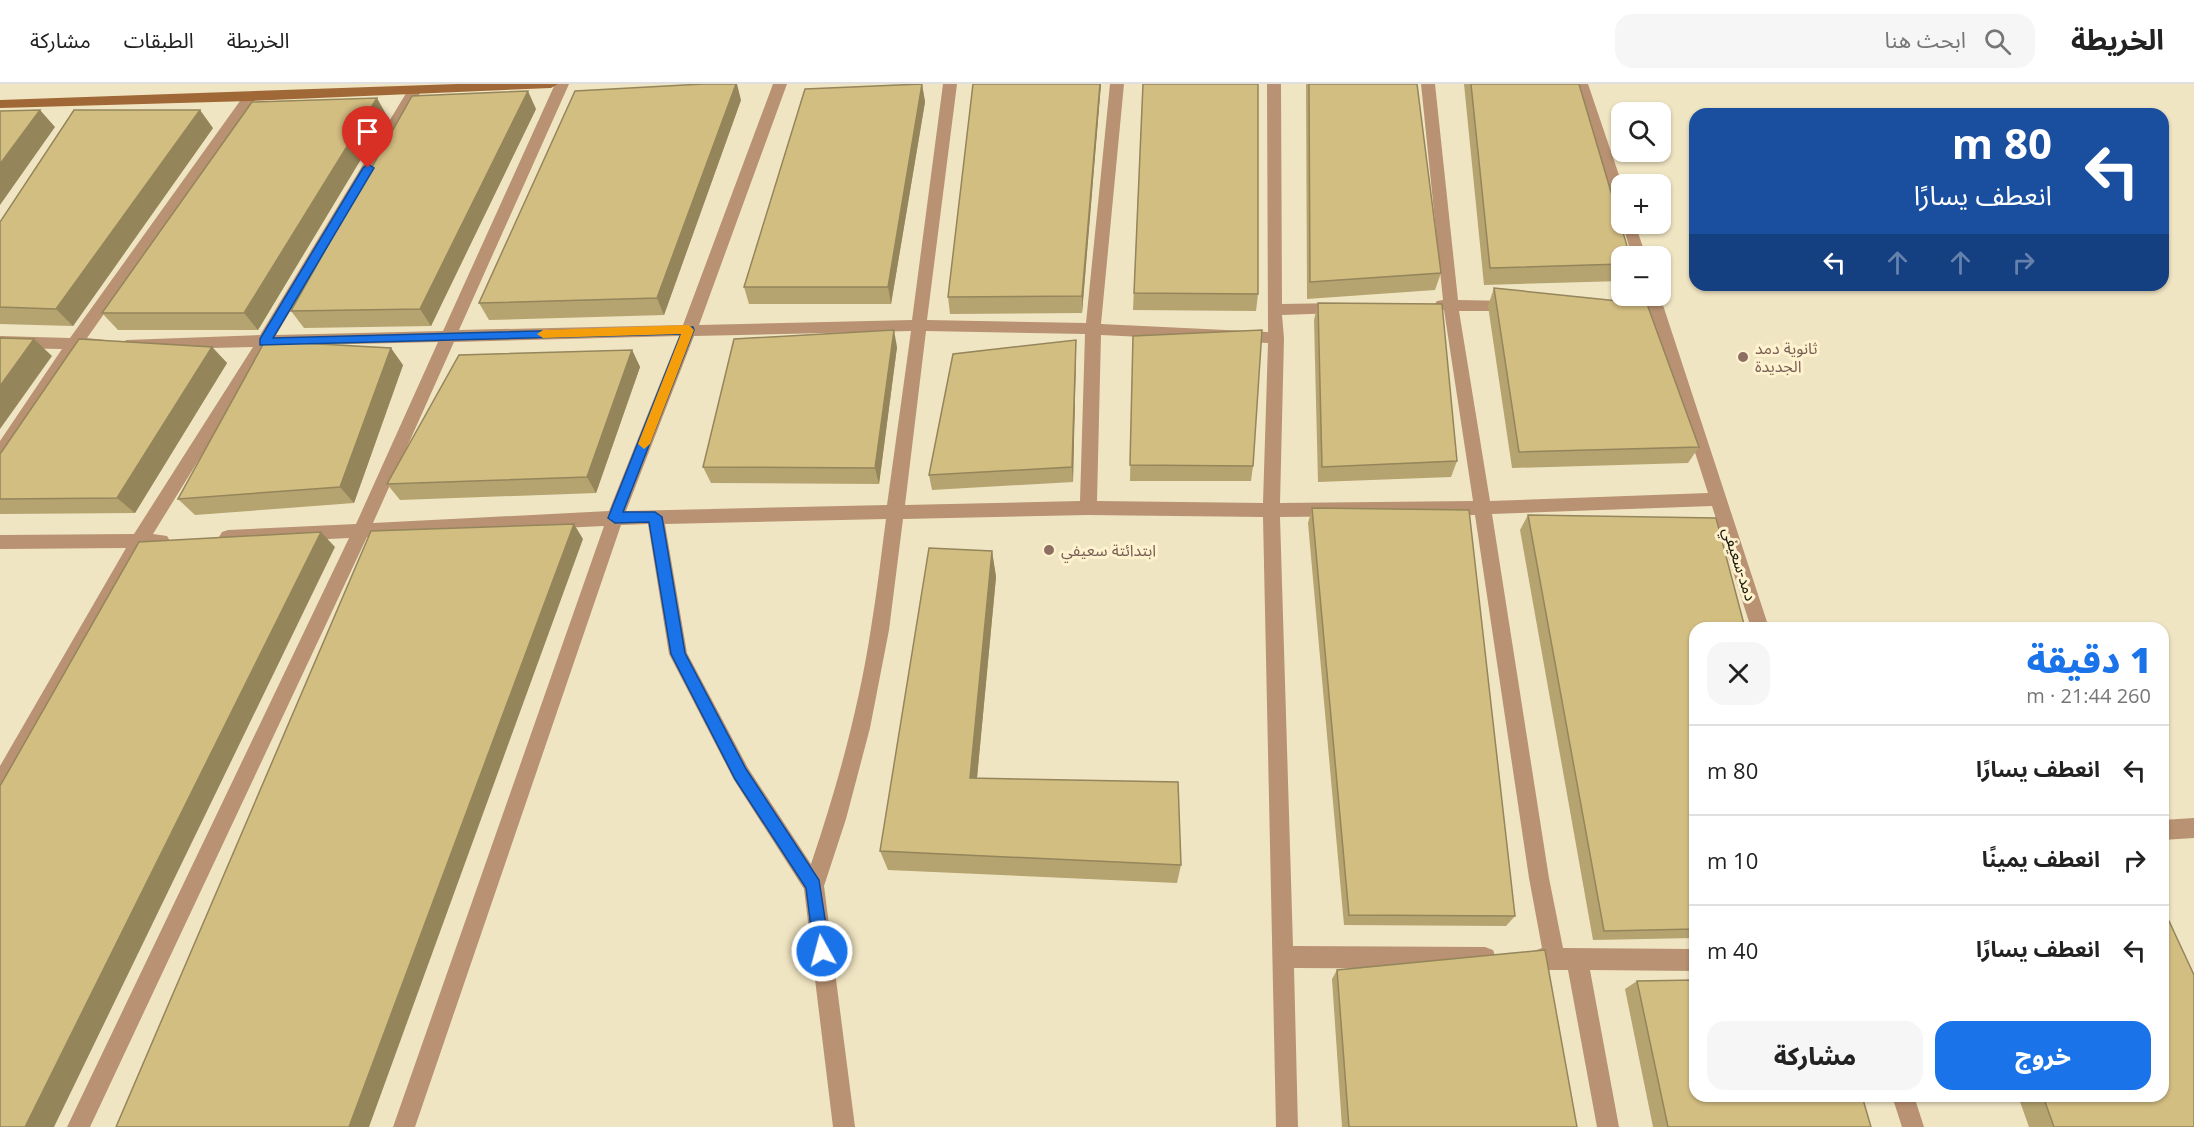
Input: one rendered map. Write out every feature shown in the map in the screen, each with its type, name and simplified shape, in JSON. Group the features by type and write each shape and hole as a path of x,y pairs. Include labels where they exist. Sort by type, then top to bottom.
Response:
{"main road":[{"path":"0,104 250,98 388,88 415,90 551,84"}],"street":[{"path":"78,1127 362,529 562,84"},
{"path":"404,1127 615,518 689,330 780,84"},
{"path":"844,1127 814,886 836,819 860,729 880,630 894,512 921,325 950,84"},
{"path":"1088,508 1094,329 1117,84"},
{"path":"1274,84 1276,338 1270,510 1287,1127"},
{"path":"1428,84 1451,305 1539,878 1554,958"},
{"path":"1581,84 1612,174"},
{"path":"0,784 138,543 264,342 415,90"},
{"path":"0,454 74,344 250,98"},
{"path":"75,121 88,102"},
{"path":"1428,306 1521,306"},
{"path":"1611,307 1618,306"},
{"name":"دمد-سعيفي","path":"1656,306 1758,622"},
{"path":"1274,310 1356,308"},
{"path":"0,342 74,344 264,342 921,325 1094,329 1276,338"},
{"path":"209,538 615,518 1088,508 1270,510 1481,508 1719,499"},
{"path":"655,517 678,654 741,774 814,886"},
{"path":"0,542 173,541"},
{"path":"2169,830 2194,828"},
{"path":"1282,957 1501,958"},
{"path":"1524,959 1689,960"},
{"path":"1577,959 1608,1127"},
{"path":"1905,1102 1912,1127"}],"building":[{"path":"736,84 657,298 479,303 575,91"},
{"path":"922,84 888,287 744,287 805,89"},
{"path":"973,84 1100,84 1082,296 948,297"},
{"path":"1143,84 1258,84 1258,294 1134,293"},
{"path":"1309,84 1417,84 1441,273 1310,282"},
{"path":"1471,84 1579,84 1611,192 1611,234 1623,234 1627,246 1611,246 1611,264 1490,268"},
{"path":"528,91 420,309 291,311 412,96"},
{"path":"377,98 244,313 102,313 252,102"},
{"path":"40,110 0,164 0,111"},
{"path":"74,110 200,110 56,309 0,307 0,222"},
{"path":"1494,288 1611,300 1611,306 1648,306 1699,447 1519,452"},
{"path":"1318,303 1442,304 1457,461 1322,467"},
{"path":"894,330 875,468 703,467 734,339"},
{"path":"1262,330 1253,466 1130,465 1133,336"},
{"path":"0,338 34,339 0,386"},
{"path":"79,339 212,347 117,498 0,499 0,454"},
{"path":"1076,340 1072,467 929,475 953,354"},
{"path":"265,341 391,348 340,487 178,499"},
{"path":"632,350 587,477 387,484 459,355"},
{"path":"1312,508 1469,510 1515,916 1349,915"},
{"path":"1528,515 1716,518 1743,622 1689,622 1689,929 1604,931"},
{"path":"574,524 349,1127 116,1127 371,531"},
{"path":"321,532 25,1127 0,1127 0,786 139,542"},
{"path":"929,548 992,551 970,778 1178,782 1181,865 880,851"},
{"path":"2169,921 2194,975 2194,1127 2054,1127 2045,1102 2169,1102"},
{"path":"1545,950 1577,1127 1349,1127 1337,970"},
{"path":"1689,980 1689,1102 1864,1102 1871,1127 1668,1127 1637,981"}],"slow traffic":[{"path":"543,334 689,330 644,444"}],"place":[{"name":"ثانوية دمد الجديدة","path":"1743,357"},
{"name":"ابتدائتة سعيفي","path":"1049,550"}],"route":[{"path":"368,168 264,342 689,330 615,518 655,517 678,654 741,774 814,886 822,951"}]}
